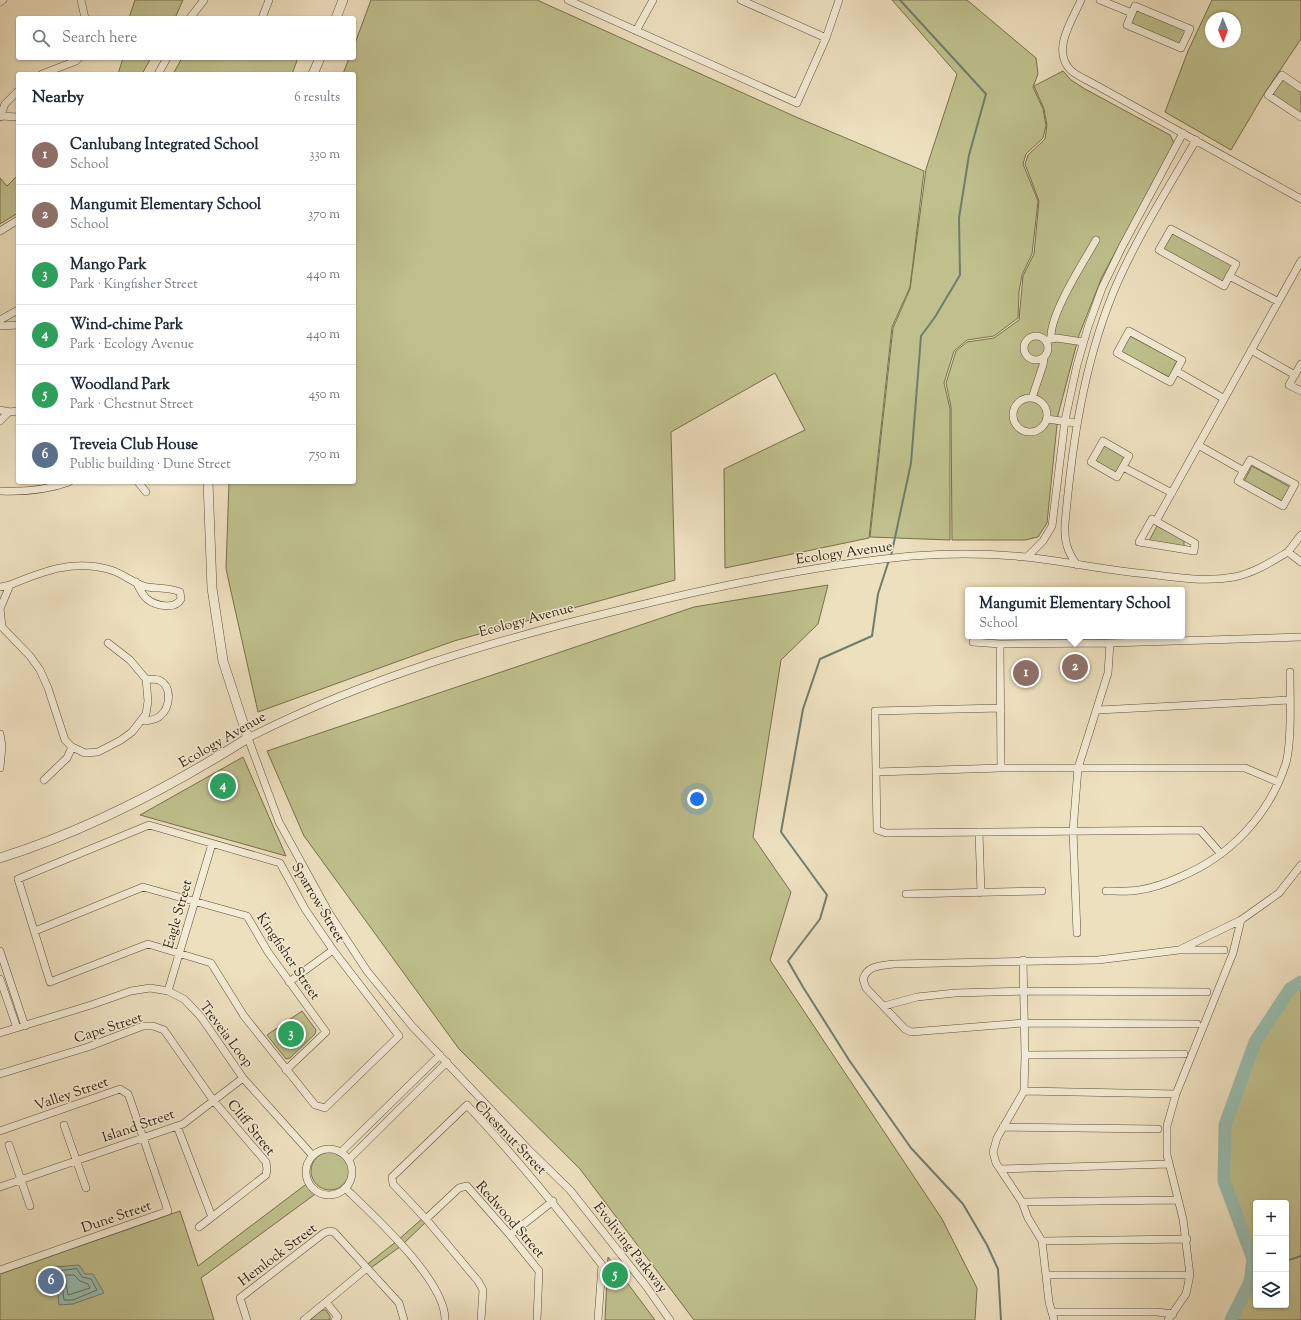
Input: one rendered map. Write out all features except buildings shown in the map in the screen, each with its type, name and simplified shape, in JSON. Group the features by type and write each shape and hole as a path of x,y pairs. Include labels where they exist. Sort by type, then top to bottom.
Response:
{"street":[{"path":"81,0 85,16"},
{"path":"192,15 196,0"},
{"path":"192,15 204,0"},
{"path":"263,16 269,0"},
{"path":"337,16 343,0"},
{"path":"636,31 653,0"},
{"path":"741,0 826,38"},
{"path":"571,1 797,104 826,38 839,0"},
{"path":"1081,0 1063,41 1062,52 1068,68 1301,198"},
{"path":"1100,0 1132,13"},
{"path":"1135,6 1190,29 1181,48 1127,25 1132,13 1135,6"},
{"path":"50,72 77,60"},
{"path":"159,72 166,60"},
{"path":"315,72 319,60"},
{"path":"1301,88 1282,76 1268,95 1301,117"},
{"path":"16,93 5,104 1,116 16,117"},
{"path":"1026,557 1043,541 1052,526 1065,420 1084,342 1102,288 1122,247 1183,133"},
{"path":"1077,565 1069,553 1064,540 1066,504 1076,423 1089,368 1113,293 1132,253 1196,140"},
{"path":"0,232 16,221"},
{"path":"1171,229 1236,264 1229,276 1224,286 1159,250 1171,229"},
{"path":"1032,398 1044,358 1048,351 1050,332 1061,306 1096,240"},
{"path":"1156,521 1277,301 1301,261"},
{"path":"1229,276 1277,301"},
{"path":"0,320 16,311"},
{"path":"0,326 16,325"},
{"path":"1129,331 1182,360 1176,370 1170,382 1117,353 1129,331"},
{"path":"1044,358 1036,360 1029,358 1024,348 1026,341 1032,336 1041,337 1048,340 1070,339 1084,342"},
{"path":"1251,350 1295,375"},
{"path":"1301,364 1290,385 1301,391"},
{"path":"1176,370 1223,398"},
{"path":"1027,398 1032,398 1037,399 1044,405 1047,419 1042,428 1033,432 1023,431 1015,423 1013,413 1018,403 1027,398"},
{"path":"0,410 9,412 16,411"},
{"path":"0,421 9,412"},
{"path":"1047,419 1065,420 1076,423"},
{"path":"1102,441 1129,456 1123,467 1117,477 1091,462 1102,441"},
{"path":"1198,445 1244,471"},
{"path":"1250,460 1295,484 1284,506 1238,482 1244,471 1250,460"},
{"path":"1123,467 1172,493"},
{"path":"1059,470 1070,471"},
{"path":"0,491 18,492 60,484"},
{"path":"140,484 146,492"},
{"path":"208,484 212,588 224,661 248,738"},
{"path":"1055,504 1066,504"},
{"path":"1152,519 1156,521 1195,543 1194,551 1139,542 1152,519"},
{"path":"1301,535 1288,552 1301,562"},
{"name":"Ecology Avenue","path":"0,858 42,844 159,790 202,767 248,738 291,716 335,698 476,647 550,627 709,588 873,560 961,553 1026,557 1097,568 1209,580 1238,576 1265,566 1288,552"},
{"path":"0,587 10,585 56,567 76,565 111,570 136,582 146,587 173,589 180,592 181,599 179,603 172,606 153,603 146,598 136,582"},
{"path":"10,585 0,609 1,626 30,656 40,670 48,688 65,740 72,747 85,753 98,752 121,740 132,732 143,719 148,701 146,679 130,660 108,643"},
{"path":"973,642 1000,644 1110,643 1301,637"},
{"path":"1077,933 1073,831 1078,768 1098,710 1108,673 1110,643"},
{"path":"1000,644 1001,768"},
{"path":"1106,891 1139,890 1166,883 1199,869 1222,854 1241,838 1256,821 1270,801 1286,762 1290,672"},
{"path":"143,719 145,721 154,720 166,709 168,703 166,687 159,680 146,679"},
{"path":"1098,710 1289,700"},
{"path":"1001,708 875,711 877,830 886,833 1200,830 1222,854"},
{"path":"0,734 2,746 0,768"},
{"name":"Evoliving Parkway","path":"248,738 279,822 329,913 367,971 412,1026 528,1149 570,1190 646,1286 670,1320"},
{"path":"44,780 67,758 72,747"},
{"path":"876,772 1001,768 1245,768 1278,782"},
{"name":"Sparrow Street","path":"149,825 280,863 305,909 333,950 399,1036 325,1108 316,1105 286,1070 244,1016 211,963 148,944 50,982 35,931 18,878 149,825"},
{"path":"979,832 981,893"},
{"name":"Eagle Street","path":"168,991 212,844"},
{"path":"1179,950 1241,920 1279,892 1301,865"},
{"name":"Kingfisher Street","path":"35,931 143,887 247,916 268,952 326,1032 286,1070"},
{"path":"906,894 1042,891"},
{"path":"1168,1320 1186,1294 1190,1275 1187,1238 1169,1164 1167,1126 1176,1094 1233,953 1241,920"},
{"path":"290,982 333,950"},
{"path":"1197,1024 1023,1023 911,1032 905,1029 866,988 863,979 865,972 870,968 894,964 1023,960 1098,960 1179,950 1224,950"},
{"path":"0,951 25,1026"},
{"path":"1023,960 1023,1023 1025,1055 1024,1091 997,1138 993,1152 996,1163 1022,1202 1028,1218 1042,1241 1054,1320"},
{"path":"0,979 17,1028"},
{"name":"Treveia Loop","path":"0,1033 131,991 150,988 168,991 184,999 201,1017 244,1078 313,1156"},
{"path":"884,1006 917,997 1023,991 1208,992"},
{"name":"Cape Street","path":"0,1074 88,1047 143,1026 153,1026 164,1030 214,1100"},
{"path":"1025,1055 1184,1054"},
{"path":"341,1152 440,1055"},
{"path":"348,1159 447,1062"},
{"name":"Island Street","path":"0,1187 177,1126 244,1078"},
{"name":"Valley Street","path":"0,1131 120,1089 128,1094 143,1138"},
{"path":"1024,1091 1176,1094"},
{"name":"Cliff Street","path":"199,1227 266,1175 268,1169 266,1162 214,1100"},
{"name":"Chestnut Street","path":"481,1320 483,1290 426,1219 393,1184 392,1177 467,1105 553,1201 602,1265 598,1320"},
{"path":"383,1111 390,1118"},
{"path":"64,1125 86,1188"},
{"path":"177,1126 212,1217"},
{"path":"1003,1127 1158,1129"},
{"name":"Dune Street","path":"0,1270 168,1211 143,1138"},
{"path":"9,1145 30,1206"},
{"path":"326,1149 341,1152 348,1159 352,1174 345,1188 332,1194 319,1192 313,1188 307,1175 309,1162 313,1156 326,1149"},
{"path":"1000,1169 1169,1164"},
{"name":"Redwood Street","path":"426,1219 459,1188 467,1186 539,1271 537,1320"},
{"path":"345,1188 380,1222 429,1278 440,1298 445,1320"},
{"path":"1022,1202 1177,1200"},
{"path":"510,1235 553,1201"},
{"name":"Hemlock Street","path":"247,1320 240,1298 324,1233 330,1231 334,1232 399,1303 404,1320"},
{"path":"1042,1241 1187,1238"},
{"path":"304,1320 367,1268"},
{"path":"1046,1275 1190,1275"},
{"path":"326,1302 338,1317 335,1320"},
{"path":"1052,1312 1151,1312 1173,1314"}],"green space":[{"path":"135,0 183,0 176,16 130,16"},
{"path":"371,0 537,0 796,117 924,171 910,287 892,327 869,538 725,568 724,469 805,430 775,373 671,432 675,580 454,641 258,712 226,569 229,484 356,484 356,72 344,72 348,60 356,60 356,41"},
{"path":"892,0 967,0 1036,58 1038,74 1033,87 1043,109 1046,125 1043,138 1026,154 1023,164 1038,201 1032,254 1022,275 1019,292 1018,318 994,336 967,340 954,351 944,383 950,409 950,540 870,537 893,328 910,289 926,169 957,74"},
{"path":"1212,0 1301,0 1301,39 1264,94 1231,150 1165,112 1188,51 1205,15 1205,48 1241,48 1241,12 1206,12"},
{"path":"1136,7 1188,29 1181,46 1129,24"},
{"path":"122,60 150,60 143,72 119,72"},
{"path":"181,60 297,60 293,72 174,72"},
{"path":"1063,71 1071,80 1085,89 1170,135 1174,143 1102,277 1079,335 1058,415 1047,523 1038,537 1025,540 952,540 951,407 946,383 956,351 967,342 994,338 1019,320 1023,276 1034,254 1039,201 1025,164 1028,155 1045,139 1047,125 1044,109 1034,86"},
{"path":"1282,78 1301,91 1301,115 1270,95"},
{"path":"16,177 16,214 0,224 0,178 7,186"},
{"path":"1171,232 1233,265 1223,282 1163,249"},
{"path":"1130,336 1177,361 1169,377 1121,352"},
{"path":"1103,445 1125,457 1116,474 1094,462"},
{"path":"1252,466 1290,487 1282,501 1244,481"},
{"path":"1157,526 1184,540 1184,547 1149,541"},
{"path":"828,585 818,624 781,660 753,837 791,892 770,960 942,1219 977,1288 975,1320 694,1320 580,1169 459,1049 304,836 267,751 694,607"},
{"path":"243,757 286,856 140,815"},
{"path":"1301,982 1301,1320 1231,1320 1250,1282 1253,1259 1224,1181 1225,1125 1255,1042 1290,989"},
{"path":"302,1011 316,1030 315,1034 290,1058 286,1059 267,1035"},
{"path":"326,1152 334,1152 344,1157 348,1164 348,1178 344,1185 334,1190 326,1190 316,1185 314,1182 311,1175 311,1167 316,1157 319,1155"},
{"path":"309,1182 318,1192 201,1278 214,1320 0,1320 0,1274 180,1211 198,1266"},
{"path":"424,1217 427,1221 401,1246 368,1270 365,1266 397,1241"},
{"path":"608,1257 655,1320 605,1320"},
{"path":"322,1310 326,1310 330,1316 330,1320 310,1320"}],"water":[{"path":"79,1265 85,1274 93,1274 104,1293 73,1304 59,1305 55,1267"}],"waterway":[{"path":"891,556 911,463 921,336 935,317 960,275 959,218 969,155 986,94 900,0"},
{"path":"889,560 878,594 872,636 820,659 803,709 781,832 827,895 820,919 788,961 849,1060 911,1148 963,1204 987,1245 998,1269 1001,1320"},
{"path":"1231,1320 1250,1282 1253,1259 1224,1181 1225,1125 1255,1042 1290,989 1301,982"},
{"path":"1289,1260 1301,1256"}],"place":[{"name":"Mangumit Elementary School","path":"1075,667"},
{"name":"Canlubang Integrated School","path":"1026,673"},
{"name":"Wind-chime Park","path":"223,786"},
{"name":"Mango Park","path":"291,1034"},
{"name":"Woodland Park","path":"615,1275"},
{"name":"Treveia Club House","path":"51,1281"}]}
